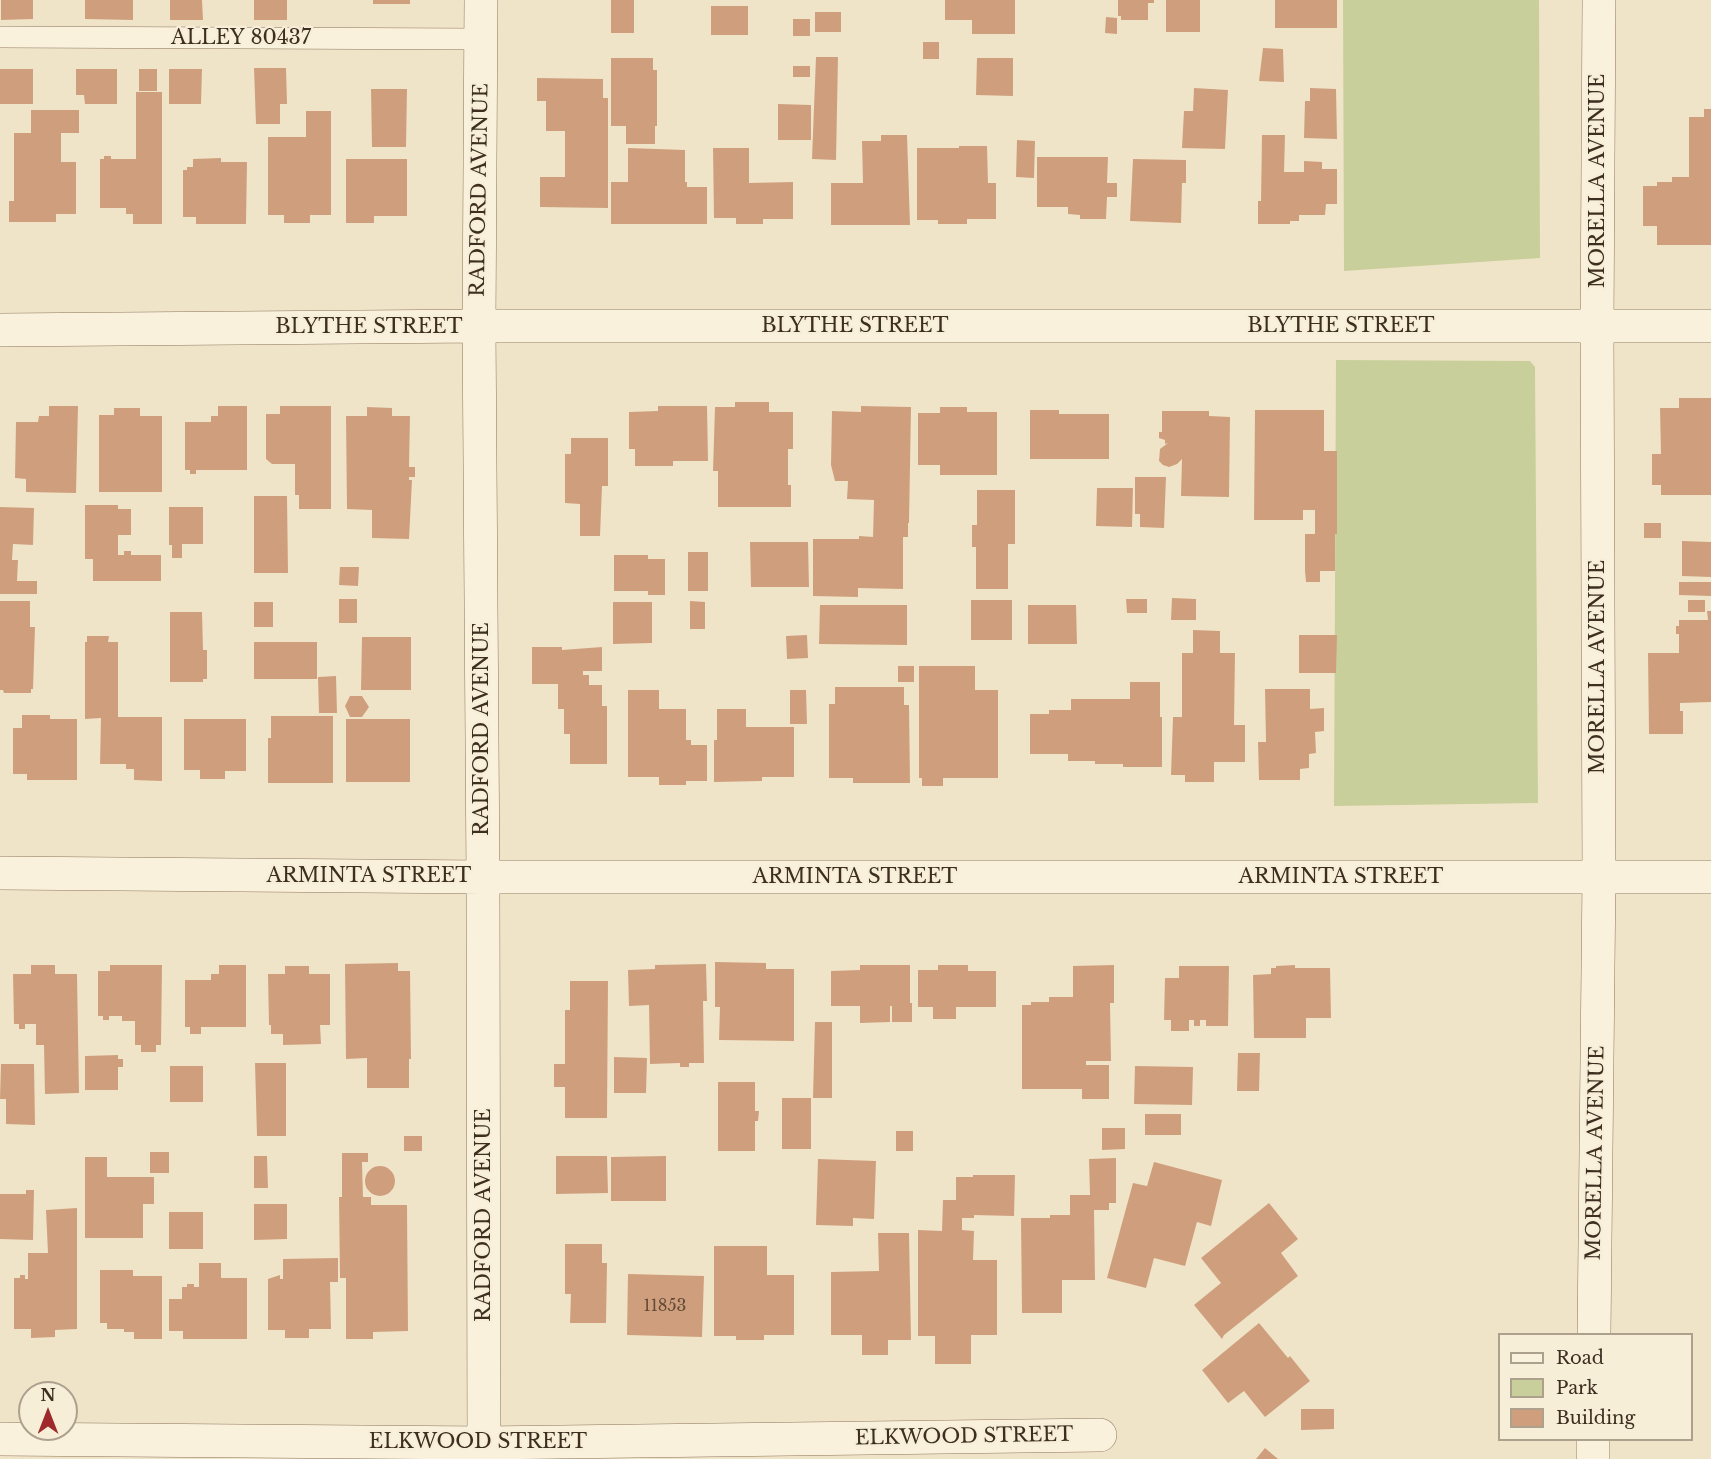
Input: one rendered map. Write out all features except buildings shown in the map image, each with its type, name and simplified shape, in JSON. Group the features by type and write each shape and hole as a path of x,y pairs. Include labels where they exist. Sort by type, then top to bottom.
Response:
{"street":[{"name":"RADFORD AVENUE","path":"482,0 479,326 484,1451"},
{"name":"MORELLA AVENUE","path":"1594,1333 1599,877 1597,326 1599,0"},
{"name":"BLYTHE STREET","path":"0,330 479,326 1711,326"},
{"name":"ARMINTA STREET","path":"0,873 483,877 1711,877"},
{"name":"ELKWOOD STREET","path":"0,1439 484,1451 1100,1435"},
{"path":"1593,1441 1593,1459"}],"lane":[{"name":"ALLEY 80437","path":"0,38 482,39"}],"green space":[{"path":"1343,0 1539,0 1540,258 1344,271"},
{"path":"1336,360 1530,361 1535,367 1538,803 1334,806"}]}
